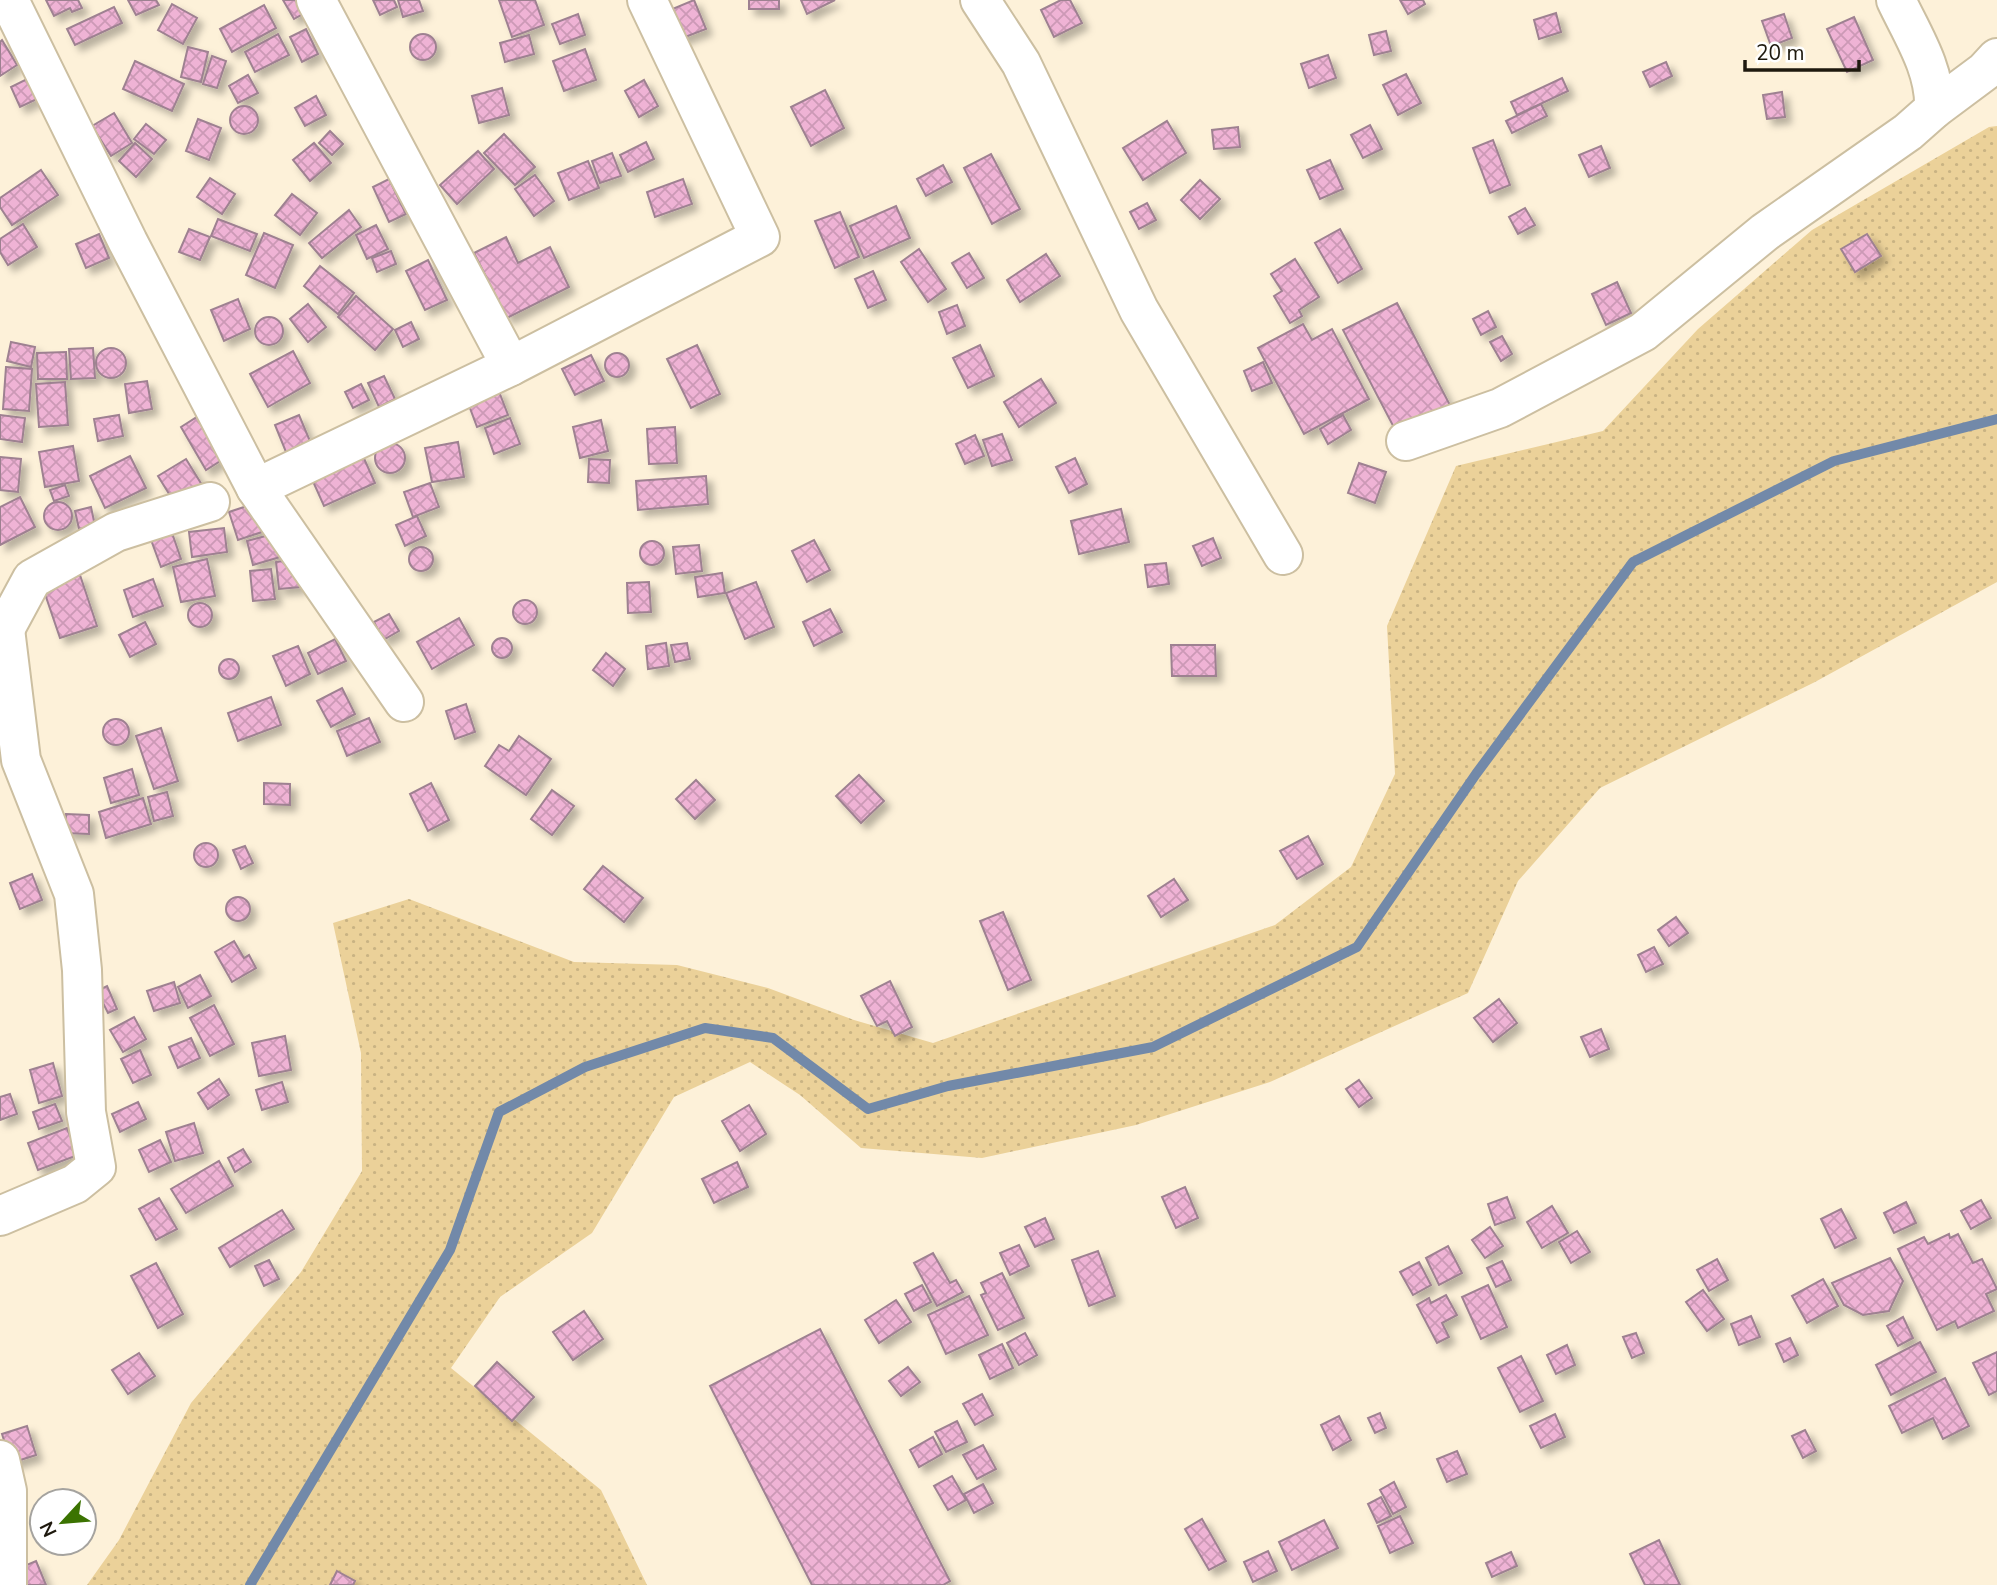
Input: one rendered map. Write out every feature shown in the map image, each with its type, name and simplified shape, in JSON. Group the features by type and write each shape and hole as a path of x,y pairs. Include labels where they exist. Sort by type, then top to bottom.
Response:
{"street":[{"path":"9,0 128,242 256,488 404,702"},
{"path":"316,0 511,366"},
{"path":"256,488 511,366 760,237 647,0"},
{"path":"980,0 1021,63 1139,310 1283,555"},
{"path":"1896,0 1926,64 1934,96 1934,109"},
{"path":"1406,441 1500,408 1643,332 1765,232 1908,132 1985,71 1997,58"},
{"path":"0,1216 75,1184 96,1167 86,1112 82,970 74,894 20,760 2,626 32,579 116,532 209,502"},
{"path":"0,1460 7,1491 7,1585"}],"shaded area":[{"path":"1997,126 1997,582 1815,682 1600,788 1518,881 1468,993 1270,1082 1136,1125 982,1158 861,1148 800,1095 750,1062 674,1097 592,1233 500,1297 451,1368 601,1490 647,1585 87,1585 119,1540 191,1403 301,1272 362,1171 361,1053 333,923 409,899 574,962 677,965 768,988 854,1020 933,1043 1275,925 1351,867 1395,774 1387,626 1456,466 1603,431 1698,329 1812,230 1989,127"}],"building":[{"path":"46,0 78,0 82,8 72,12 70,8 54,16"},
{"path":"128,0 156,0 159,5 136,15"},
{"path":"283,0 302,0 308,11 294,19"},
{"path":"373,0 394,0 397,7 380,15"},
{"path":"398,0 419,0 423,11 403,17"},
{"path":"499,0 535,0 544,25 512,37"},
{"path":"694,0 706,29 680,39 670,10"},
{"path":"749,0 779,0 779,9 749,9"},
{"path":"801,0 835,0 807,14"},
{"path":"1061,0 1070,0 1082,23 1054,37 1041,10"},
{"path":"1400,0 1423,0 1425,4 1408,14"},
{"path":"172,4 197,18 183,44 158,30"},
{"path":"264,5 276,28 232,52 220,29"},
{"path":"114,7 122,23 75,45 67,29"},
{"path":"1556,13 1561,32 1539,39 1534,20"},
{"path":"578,14 585,35 560,44 552,24"},
{"path":"1784,14 1792,38 1771,46 1762,21"},
{"path":"1854,17 1873,60 1847,72 1827,29"},
{"path":"306,29 318,54 302,62 290,37"},
{"path":"1386,31 1391,51 1374,55 1369,35"},
{"path":"278,34 289,55 255,72 245,52"},
{"path":"423,34 432,38 436,47 432,56 423,60 414,56 410,47 414,38"},
{"path":"529,35 534,54 505,62 500,43"},
{"path":"2,40 17,65 0,76 0,42"},
{"path":"188,47 208,52 201,82 181,77"},
{"path":"585,49 596,80 564,91 553,61"},
{"path":"1328,55 1336,78 1309,88 1301,64"},
{"path":"212,56 226,61 217,88 203,84"},
{"path":"135,61 184,84 172,111 123,89"},
{"path":"1666,62 1672,76 1650,87 1643,72"},
{"path":"1406,74 1421,103 1398,115 1383,85"},
{"path":"248,75 258,93 238,103 229,86"},
{"path":"1562,78 1568,91 1517,115 1511,102"},
{"path":"27,79 37,99 20,107 11,87"},
{"path":"644,80 658,106 639,117 625,91"},
{"path":"502,88 509,115 479,123 472,96"},
{"path":"825,90 844,128 811,146 791,107"},
{"path":"1782,92 1785,117 1767,119 1763,95"},
{"path":"316,96 326,115 305,126 295,108"},
{"path":"1541,104 1547,116 1512,133 1506,121"},
{"path":"244,106 254,110 258,120 254,130 244,134 234,130 230,120 234,110"},
{"path":"114,113 132,143 111,156 92,126"},
{"path":"198,119 221,128 209,160 186,151"},
{"path":"1167,121 1186,153 1143,180 1123,148"},
{"path":"146,124 166,140 154,154 134,139"},
{"path":"1370,125 1382,149 1363,158 1351,135"},
{"path":"1238,127 1240,147 1214,149 1212,130"},
{"path":"330,131 343,144 332,155 319,143"},
{"path":"504,134 535,167 515,185 484,153"},
{"path":"1493,140 1510,185 1490,193 1473,148"},
{"path":"646,142 654,159 628,172 620,155"},
{"path":"135,143 152,159 136,177 119,161"},
{"path":"314,143 331,163 310,181 293,160"},
{"path":"1601,146 1610,168 1589,177 1579,155"},
{"path":"478,151 494,169 457,204 440,185"},
{"path":"612,153 621,176 600,183 592,161"},
{"path":"991,154 1020,209 992,224 964,168"},
{"path":"1330,160 1343,189 1320,199 1307,170"},
{"path":"588,161 599,188 569,200 558,173"},
{"path":"943,165 952,182 926,196 917,179"},
{"path":"41,170 58,195 12,225 0,207 0,198"},
{"path":"535,175 554,201 534,216 515,189"},
{"path":"210,178 235,194 222,214 197,197"},
{"path":"389,179 406,214 389,222 373,187"},
{"path":"683,179 692,204 655,217 647,192"},
{"path":"1200,180 1220,199 1200,219 1181,200"},
{"path":"292,194 317,213 300,235 275,215"},
{"path":"1147,203 1156,220 1139,229 1130,212"},
{"path":"896,206 910,238 864,258 850,226"},
{"path":"1525,208 1535,225 1518,234 1509,217"},
{"path":"349,210 361,227 322,258 309,243"},
{"path":"840,212 859,257 835,268 815,221"},
{"path":"218,219 257,234 250,251 211,236"},
{"path":"23,224 37,247 8,265 0,252 0,239"},
{"path":"376,225 388,249 367,259 356,235"},
{"path":"189,229 210,237 200,260 179,252"},
{"path":"1340,229 1362,269 1338,283 1315,243"},
{"path":"264,233 293,245 275,288 246,275"},
{"path":"99,234 109,258 86,268 76,244"},
{"path":"1867,234 1881,256 1855,272 1841,249"},
{"path":"506,237 518,263 550,247 569,287 507,318 474,253"},
{"path":"919,249 946,289 928,302 901,262"},
{"path":"391,251 396,264 377,272 372,258"},
{"path":"969,253 984,278 967,288 952,263"},
{"path":"1046,254 1060,276 1020,302 1007,280"},
{"path":"1295,259 1319,297 1299,310 1302,316 1290,323 1274,296 1282,291 1271,274"},
{"path":"428,260 447,300 425,310 406,271"},
{"path":"320,266 354,293 338,314 304,286"},
{"path":"873,271 886,300 868,308 855,279"},
{"path":"1617,282 1631,313 1606,325 1592,294"},
{"path":"356,296 393,329 375,350 338,317"},
{"path":"238,299 250,329 224,341 211,310"},
{"path":"1397,303 1454,413 1401,441 1343,330"},
{"path":"308,304 326,327 308,342 290,319"},
{"path":"957,305 965,326 947,334 939,312"},
{"path":"1488,311 1496,327 1481,335 1473,319"},
{"path":"269,317 279,321 283,331 279,341 269,345 259,341 255,331 259,321"},
{"path":"411,322 419,339 403,347 395,330"},
{"path":"1303,324 1312,340 1332,329 1369,399 1304,434 1258,348"},
{"path":"1502,336 1512,354 1501,361 1490,342"},
{"path":"11,342 35,347 31,367 7,361"},
{"path":"697,345 720,394 691,408 667,359"},
{"path":"980,345 994,376 968,388 953,358"},
{"path":"93,348 95,378 71,379 69,349"},
{"path":"111,348 117,349 125,357 125,369 117,377 111,378 105,377 97,369 96,363 97,357 105,349"},
{"path":"293,351 310,383 268,407 250,374"},
{"path":"66,352 67,379 38,379 37,353"},
{"path":"617,353 628,360 629,365 622,376 617,377 606,370 605,365 612,354"},
{"path":"591,355 604,381 575,395 562,369"},
{"path":"1263,362 1272,383 1252,391 1244,371"},
{"path":"6,367 32,369 29,411 3,409"},
{"path":"384,376 395,399 379,407 368,383"},
{"path":"1041,379 1056,403 1019,427 1004,402"},
{"path":"147,381 152,409 129,413 125,384"},
{"path":"65,382 68,425 39,427 36,384"},
{"path":"361,384 369,400 353,408 345,392"},
{"path":"498,389 508,415 477,427 467,400"},
{"path":"0,415 25,418 22,442 0,439"},
{"path":"119,415 123,436 98,441 94,419"},
{"path":"200,415 225,458 206,470 181,427"},
{"path":"299,415 312,446 288,457 275,425"},
{"path":"1343,415 1351,430 1328,444 1320,429"},
{"path":"510,418 520,444 494,454 485,428"},
{"path":"601,420 608,451 580,458 573,427"},
{"path":"675,427 677,463 649,464 647,429"},
{"path":"1002,434 1012,460 992,466 983,440"},
{"path":"975,435 984,456 965,464 956,444"},
{"path":"458,442 464,477 432,482 425,448"},
{"path":"390,443 401,447 405,458 401,469 390,473 379,469 375,458 379,447"},
{"path":"73,446 79,481 45,487 39,452"},
{"path":"362,454 375,483 324,506 311,477"},
{"path":"130,456 146,488 105,508 90,476"},
{"path":"0,457 21,459 18,492 0,490"},
{"path":"1075,458 1087,484 1069,493 1056,467"},
{"path":"186,459 202,485 174,502 158,476"},
{"path":"589,459 610,460 609,483 588,482"},
{"path":"1359,463 1386,472 1375,503 1348,493"},
{"path":"706,476 708,504 638,510 636,481"},
{"path":"430,483 439,507 413,517 404,492"},
{"path":"65,485 69,496 54,501 50,490"},
{"path":"20,497 35,527 0,545 0,507"},
{"path":"58,502 68,506 72,516 68,526 58,530 48,526 44,516 48,506"},
{"path":"253,504 262,532 238,540 229,512"},
{"path":"91,507 95,526 79,529 75,511"},
{"path":"1121,509 1129,542 1079,554 1071,521"},
{"path":"417,516 426,536 405,546 396,525"},
{"path":"224,528 227,552 192,557 189,532"},
{"path":"171,530 181,559 161,567 150,537"},
{"path":"273,534 280,557 253,565 247,541"},
{"path":"1213,538 1221,558 1202,566 1193,546"},
{"path":"814,540 830,570 807,582 792,551"},
{"path":"652,541 661,544 664,553 661,562 652,565 643,562 640,553 643,544"},
{"path":"699,545 702,571 676,574 673,547"},
{"path":"421,547 432,554 433,559 426,570 421,571 410,564 409,559 416,548"},
{"path":"207,559 215,596 181,602 173,567"},
{"path":"298,559 301,587 279,589 276,562"},
{"path":"1166,563 1169,584 1148,587 1145,565"},
{"path":"271,569 275,599 253,601 250,571"},
{"path":"722,573 725,593 698,597 695,577"},
{"path":"80,575 97,626 60,638 43,588"},
{"path":"153,579 163,606 133,617 124,590"},
{"path":"649,582 651,612 628,613 627,583"},
{"path":"756,582 774,627 745,639 726,593"},
{"path":"525,600 536,607 537,612 530,623 525,624 514,617 513,612 520,601"},
{"path":"200,603 209,606 212,615 209,624 200,627 191,624 188,615 191,606"},
{"path":"830,609 842,632 814,646 803,622"},
{"path":"389,614 399,631 383,640 374,622"},
{"path":"459,618 474,645 432,669 417,642"},
{"path":"145,622 156,644 130,657 119,635"},
{"path":"498,638 506,638 512,648 506,658 498,658 492,652 492,644"},
{"path":"335,639 346,661 318,674 308,653"},
{"path":"666,643 669,666 648,669 646,646"},
{"path":"687,643 690,659 675,662 671,645"},
{"path":"1171,645 1215,645 1216,676 1172,676"},
{"path":"298,646 310,674 286,686 273,656"},
{"path":"606,653 625,669 613,686 593,670"},
{"path":"229,659 236,662 239,669 236,676 229,679 222,676 219,669 222,662"},
{"path":"342,688 355,714 331,727 317,701"},
{"path":"271,697 281,725 238,741 228,713"},
{"path":"466,704 475,732 455,739 446,711"},
{"path":"369,718 380,742 347,756 337,731"},
{"path":"116,719 126,722 129,732 126,742 116,745 106,742 103,732 106,722"},
{"path":"161,728 178,781 154,789 136,736"},
{"path":"519,736 551,759 526,795 485,766 499,745 509,751"},
{"path":"132,769 139,795 111,803 104,778"},
{"path":"859,775 884,801 861,823 836,796"},
{"path":"696,780 715,800 695,819 676,799"},
{"path":"264,783 290,784 290,805 264,804"},
{"path":"431,783 449,820 428,831 410,794"},
{"path":"552,790 574,806 552,835 531,819"},
{"path":"167,792 173,816 154,821 148,797"},
{"path":"143,798 151,824 106,838 99,812"},
{"path":"66,814 89,815 89,834 65,833"},
{"path":"1308,836 1323,864 1297,879 1280,851"},
{"path":"206,843 215,846 218,855 215,864 206,867 197,864 194,855 197,846"},
{"path":"245,846 253,863 241,869 233,850"},
{"path":"603,866 643,898 624,922 584,889"},
{"path":"32,874 42,900 20,909 10,883"},
{"path":"1174,879 1188,900 1161,917 1148,896"},
{"path":"238,897 249,904 250,909 243,920 238,921 227,914 226,909 233,898"},
{"path":"1003,912 1031,980 1008,990 980,921"},
{"path":"1676,917 1688,933 1669,946 1658,930"},
{"path":"234,941 244,958 249,955 256,968 232,982 215,952"},
{"path":"1654,947 1663,964 1646,972 1638,955"},
{"path":"200,975 211,996 188,1008 178,987"},
{"path":"890,981 912,1027 895,1036 887,1021 877,1026 861,996"},
{"path":"174,982 180,1003 154,1011 147,991"},
{"path":"107,986 117,1009 108,1013 97,991"},
{"path":"1499,999 1517,1023 1493,1042 1474,1018"},
{"path":"214,1005 234,1044 210,1056 190,1018"},
{"path":"134,1017 146,1039 123,1052 110,1030"},
{"path":"1601,1029 1609,1049 1590,1057 1581,1037"},
{"path":"285,1036 291,1070 259,1076 252,1043"},
{"path":"191,1038 200,1058 178,1068 169,1047"},
{"path":"140,1050 151,1075 133,1083 121,1059"},
{"path":"53,1063 62,1096 39,1103 30,1070"},
{"path":"219,1079 229,1095 208,1109 198,1093"},
{"path":"1359,1080 1372,1098 1359,1107 1346,1089"},
{"path":"282,1082 288,1102 262,1110 256,1090"},
{"path":"10,1094 17,1114 0,1120 0,1097"},
{"path":"138,1102 146,1119 120,1132 112,1114"},
{"path":"55,1104 62,1121 39,1129 33,1112"},
{"path":"749,1105 766,1134 740,1151 722,1121"},
{"path":"194,1123 203,1153 175,1161 166,1132"},
{"path":"67,1128 78,1155 38,1170 28,1143"},
{"path":"160,1140 171,1162 149,1172 139,1150"},
{"path":"243,1149 251,1162 235,1172 228,1158"},
{"path":"219,1161 233,1186 186,1213 171,1189"},
{"path":"737,1162 748,1187 714,1203 702,1179"},
{"path":"1185,1187 1198,1218 1176,1228 1162,1197"},
{"path":"1507,1197 1515,1218 1495,1225 1488,1204"},
{"path":"159,1198 177,1229 156,1240 139,1209"},
{"path":"1981,1200 1991,1218 1971,1229 1961,1211"},
{"path":"1906,1202 1916,1223 1894,1233 1884,1213"},
{"path":"1552,1206 1568,1233 1542,1248 1527,1222"},
{"path":"1841,1209 1856,1238 1835,1248 1821,1219"},
{"path":"282,1210 294,1229 230,1267 219,1248"},
{"path":"1045,1218 1054,1239 1035,1247 1025,1227"},
{"path":"1490,1227 1503,1246 1485,1258 1472,1240"},
{"path":"1577,1231 1590,1252 1571,1263 1559,1242"},
{"path":"1949,1234 1950,1238 1958,1234 1973,1263 1982,1259 1997,1289 1986,1294 1994,1311 1958,1328 1955,1321 1937,1330 1898,1249 1924,1237 1928,1244"},
{"path":"1019,1245 1029,1266 1010,1275 1000,1253"},
{"path":"1448,1246 1462,1273 1439,1285 1426,1258"},
{"path":"1098,1251 1115,1296 1089,1306 1072,1260"},
{"path":"933,1253 950,1283 956,1280 963,1292 937,1306 914,1263"},
{"path":"1890,1258 1903,1281 1889,1311 1863,1315 1844,1305 1832,1283"},
{"path":"1717,1259 1728,1280 1709,1291 1697,1270"},
{"path":"269,1260 279,1279 264,1286 255,1266"},
{"path":"1502,1261 1511,1280 1496,1287 1487,1268"},
{"path":"1419,1262 1431,1285 1413,1295 1400,1272"},
{"path":"156,1263 183,1314 158,1328 131,1276"},
{"path":"1002,1273 1024,1318 998,1330 981,1295 986,1293 981,1283"},
{"path":"1823,1279 1838,1306 1807,1323 1792,1296"},
{"path":"922,1285 931,1302 914,1311 905,1294"},
{"path":"1488,1285 1507,1327 1481,1339 1462,1297"},
{"path":"1703,1290 1724,1319 1707,1331 1686,1302"},
{"path":"1446,1295 1457,1315 1442,1323 1449,1337 1437,1343 1417,1305 1429,1298 1431,1303"},
{"path":"969,1296 988,1335 946,1354 928,1315"},
{"path":"896,1300 911,1322 879,1343 865,1320"},
{"path":"584,1311 603,1339 573,1360 553,1332"},
{"path":"1751,1316 1760,1337 1739,1345 1731,1324"},
{"path":"1903,1317 1913,1338 1898,1346 1887,1326"},
{"path":"820,1329 950,1581 943,1585 812,1585 710,1386"},
{"path":"1025,1333 1037,1355 1019,1365 1007,1343"},
{"path":"1636,1333 1644,1353 1632,1358 1623,1337"},
{"path":"1790,1338 1798,1355 1784,1362 1776,1344"},
{"path":"1920,1342 1936,1372 1891,1395 1876,1365"},
{"path":"1002,1344 1013,1368 990,1379 979,1355"},
{"path":"1567,1345 1575,1365 1556,1374 1547,1355"},
{"path":"1997,1352 1997,1391 1989,1395 1973,1363"},
{"path":"139,1353 155,1376 128,1394 112,1370"},
{"path":"1521,1356 1543,1401 1520,1412 1498,1368"},
{"path":"497,1362 534,1397 512,1421 475,1386"},
{"path":"908,1367 920,1382 901,1396 889,1381"},
{"path":"1945,1378 1969,1426 1943,1439 1933,1418 1902,1433 1889,1406"},
{"path":"982,1394 993,1415 975,1425 963,1404"},
{"path":"1380,1413 1386,1428 1375,1433 1368,1418"},
{"path":"1555,1414 1565,1437 1541,1448 1530,1426"},
{"path":"1339,1416 1351,1440 1333,1450 1321,1425"},
{"path":"957,1421 967,1442 946,1452 935,1432"},
{"path":"27,1426 36,1455 11,1463 2,1434"},
{"path":"1805,1430 1816,1451 1803,1458 1792,1436"},
{"path":"933,1437 942,1454 919,1467 910,1450"},
{"path":"983,1445 996,1469 977,1479 963,1455"},
{"path":"1457,1451 1467,1474 1447,1482 1437,1459"},
{"path":"952,1476 966,1500 948,1510 934,1486"},
{"path":"1394,1482 1406,1507 1393,1514 1380,1490"},
{"path":"983,1484 993,1503 974,1513 964,1494"},
{"path":"1381,1497 1391,1516 1377,1523 1368,1504"},
{"path":"1400,1516 1413,1543 1390,1553 1378,1526"},
{"path":"1202,1519 1226,1561 1209,1570 1185,1529"},
{"path":"1324,1520 1338,1548 1292,1570 1279,1542"},
{"path":"1659,1540 1680,1585 1645,1585 1630,1554"},
{"path":"1268,1551 1277,1571 1253,1582 1244,1562"},
{"path":"1511,1552 1517,1566 1492,1577 1486,1563"},
{"path":"36,1561 46,1585 16,1585 10,1572"},
{"path":"337,1571 355,1581 353,1585 330,1585"}],"waterway":[{"path":"250,1585 450,1250 499,1112 585,1067 705,1028 773,1038 868,1109 948,1086 1153,1047 1357,947 1476,774 1633,562 1834,461 1997,419"}]}
